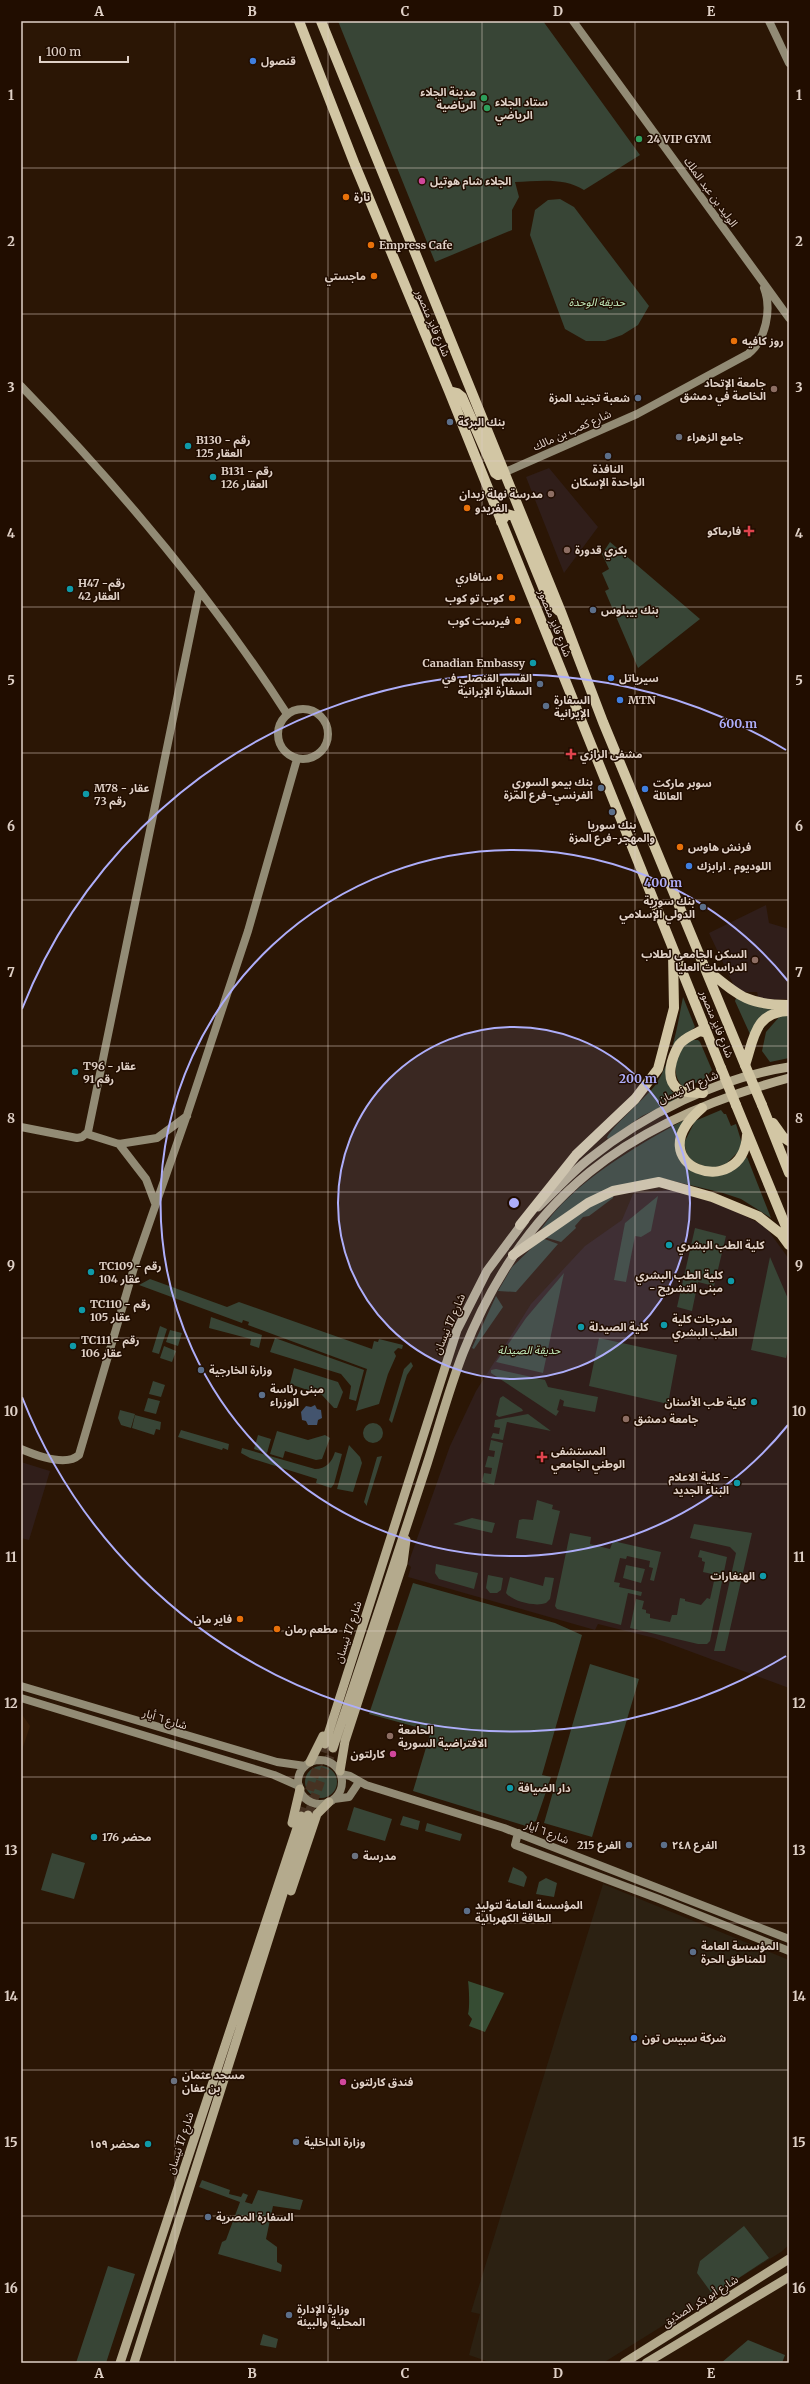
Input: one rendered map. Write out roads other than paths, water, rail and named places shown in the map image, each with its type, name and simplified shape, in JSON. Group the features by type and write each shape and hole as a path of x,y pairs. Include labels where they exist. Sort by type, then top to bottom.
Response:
{"highway":[{"name":"شارع فايز منصور","path":"299,21 355,165 449,391 672,943 747,1135 789,1234"},
{"name":"شارع فايز منصور","path":"321,21 503,473 561,612 603,722 789,1173"},
{"path":"449,391 457,393 462,397 495,472 498,475 503,473"},
{"path":"501,522 507,514 514,516 549,602 561,612"},
{"path":"520,1225 576,1155 635,1099 658,1069 674,1008 672,943"},
{"path":"704,968 736,994 749,1000 768,1005 789,1005"},
{"path":"745,1065 758,1025 769,1014 789,1012"},
{"path":"703,1093 686,1092 677,1089 671,1078 670,1069 680,1045 700,1031 707,1032"},
{"path":"762,1105 783,1137 789,1141"},
{"path":"702,1108 689,1119 680,1145 683,1158 693,1168 710,1172 729,1167 740,1158 746,1147 747,1135"},
{"path":"513,1255 588,1203 613,1191 659,1182 712,1197 758,1216 781,1234 789,1245"}],"main road":[{"name":"الوليد بن عبد الملك","path":"573,21 789,318"},
{"path":"769,21 789,63"},
{"path":"774,21 789,52"},
{"name":"شارع كعب بن مالك","path":"503,473 637,414 748,354 757,347 766,319 767,295 762,281"},
{"path":"21,386 111,484 199,592 264,677 287,714"},
{"path":"87,1134 135,910 199,592"},
{"path":"304,708 320,714 328,730 326,747 320,754 313,758 297,759 290,756 280,744 279,728 287,714 304,708"},
{"path":"21,1450 66,1460 79,1455 155,1203 187,1115 248,931 297,759"},
{"name":"شارع 17 نيسان","path":"789,1067 768,1070 734,1080 646,1118 589,1159 520,1225 486,1271 457,1330 386,1556 329,1746 406,1529 463,1353 493,1288 513,1255 533,1226 571,1186 607,1158 674,1119 742,1091 789,1078"},
{"path":"21,1127 77,1138 87,1134 119,1144 158,1138 187,1115"},
{"path":"119,1144 146,1179 155,1203"},
{"path":"241,2014 252,2007 317,1814 341,1789 341,1772 345,1741 403,1563 406,1529"},
{"path":"241,2014 243,1981 295,1814 299,1779 323,1736 377,1570 386,1556"},
{"name":"شارع ٦ أيار","path":"21,1686 277,1762 307,1764"},
{"name":"شارع ٦ أيار","path":"21,1698 282,1777 299,1788"},
{"path":"233,1763 237,1751"},
{"path":"307,1764 327,1760 341,1772"},
{"name":"شارع ٦ أيار","path":"341,1772 359,1782 518,1833 789,1940"},
{"path":"299,1788 309,1800 319,1804 349,1797 359,1782"},
{"name":"شارع 17 نيسان","path":"134,2363 241,2014 305,1815"},
{"name":"شارع ٦ أيار","path":"518,1833 515,1845 659,1899 789,1951"},
{"path":"580,1869 584,1859"},
{"path":"612,1881 616,1871"},
{"path":"659,1899 663,1889"},
{"path":"745,1933 748,1924"},
{"name":"شارع 17 نيسان","path":"120,2363 241,2014"},
{"name":"شارع أبو بكر الصدّيق","path":"624,2363 789,2259"},
{"path":"646,2363 789,2278"},
{"path":"131,2329 144,2333"}],"water":[{"path":"315,1405 317,1409 321,1410 322,1418 318,1420 317,1425 308,1425 306,1421 302,1420 301,1412 306,1406 311,1407"}],"tunnel":[{"path":"301,1816 325,1744"},
{"path":"308,1815 333,1748"}],"place":[{"name":"قنصول","path":"253,61"},
{"name":"مدينة الجلاء الرياضية","path":"484,98"},
{"name":"ستاد الجلاء الرياضي","path":"487,108"},
{"name":"24 VIP GYM","path":"639,139"},
{"name":"الجلاء شام هوتيل","path":"422,181"},
{"name":"نارة","path":"346,197"},
{"name":"Empress Cafe","path":"371,245"},
{"name":"ماجستي","path":"374,276"},
{"name":"روز كافيه","path":"734,341"},
{"name":"جامعة الإتحاد الخاصة في دمشق","path":"774,389"},
{"name":"شعبة تجنيد المزة","path":"638,398"},
{"name":"بنك البركة","path":"450,422"},
{"name":"جامع الزهراء","path":"679,437"},
{"name":"B130 - رقم العقار 125","path":"188,446"},
{"name":"النافذة الواحدة الإسكان","path":"608,456"},
{"name":"B131 - رقم العقار 126","path":"213,477"},
{"name":"مدرسة نهلة زيدان","path":"551,494"},
{"name":"الفريدو","path":"467,508"},
{"name":"فارماكو","path":"749,531"},
{"name":"بكري قدورة","path":"567,550"},
{"name":"سافاري","path":"500,577"},
{"name":"H47 -رقم العقار 42","path":"70,589"},
{"name":"كوب تو كوب","path":"512,598"},
{"name":"بنك بيبلوس","path":"593,610"},
{"name":"فيرست كوب","path":"518,621"},
{"name":"Canadian Embassy","path":"533,663"},
{"name":"سيرياتل","path":"611,678"},
{"name":"القسم القنصلي في السفارة الإيرانية","path":"540,684"},
{"name":"MTN","path":"620,700"},
{"name":"السفارة الإيرانية","path":"546,706"},
{"name":"مشفى الرازي","path":"571,754"},
{"name":"بنك بيمو السوري الفرنسي-فرع المزة","path":"601,788"},
{"name":"سوبر ماركت العائلة","path":"645,789"},
{"name":"M78 - عقار رقم 73","path":"86,794"},
{"name":"بنك سوريا والمهجر-فرع المزة","path":"612,812"},
{"name":"فرنش هاوس","path":"680,847"},
{"name":"اللوديوم . ارابزك","path":"689,866"},
{"name":"بنك سورية الدولي الإسلامي","path":"703,907"},
{"name":"السكن الجامعي لطلاب الدراسات العليا","path":"755,960"},
{"name":"T96 - عقار رقم 91","path":"75,1072"},
{"name":"كلية الطب البشري","path":"669,1245"},
{"name":"TC109 - رقم عقار 104","path":"91,1272"},
{"name":"كلية الطب البشري - مبنى التشريح","path":"731,1281"},
{"name":"TC110 - رقم عقار 105","path":"82,1310"},
{"name":"مدرجات كلية الطب البشري","path":"664,1325"},
{"name":"كلية الصيدلة","path":"581,1327"},
{"name":"TC111 - رقم عقار 106","path":"73,1346"},
{"name":"وزارة الخارجية","path":"201,1370"},
{"name":"مبنى رئاسة الوزراء","path":"262,1395"},
{"name":"كلية طب الأسنان","path":"754,1402"},
{"name":"جامعة دمشق","path":"626,1419"},
{"name":"المستشفى الوطني الجامعي","path":"542,1457"},
{"name":"كلية الاعلام - البناء الجديد","path":"737,1483"},
{"name":"الهنغارات","path":"763,1576"},
{"name":"فاير مان","path":"240,1619"},
{"name":"مطعم رمان","path":"277,1629"},
{"name":"الحامعة الافتراضية السورية","path":"390,1736"},
{"name":"كارلتون","path":"393,1754"},
{"name":"دار الضيافة","path":"510,1788"},
{"name":"محضر 176","path":"94,1837"},
{"name":"الفرع 215","path":"629,1845"},
{"name":"الفرع ٢٤٨","path":"664,1845"},
{"name":"مدرسة","path":"355,1856"},
{"name":"المؤسسة العامة لتوليد الطاقة الكهربائية","path":"467,1911"},
{"name":"المؤسسة العامة للمناطق الحرة","path":"693,1952"},
{"name":"شركة سبيس تون","path":"634,2038"},
{"name":"مسجد عثمان بن عفان","path":"174,2081"},
{"name":"فندق كارلتون","path":"343,2082"},
{"name":"وزارة الداخلية","path":"296,2142"},
{"name":"محضر ١٥٩","path":"148,2144"},
{"name":"السفارة المصرية","path":"208,2217"},
{"name":"وزارة الإدارة المحلية والبيئة","path":"289,2315"}],"park label":[{"name":"حديقة الوحدة","path":"597,302"},
{"name":"حديقة الصيدلة","path":"529,1350"}]}
